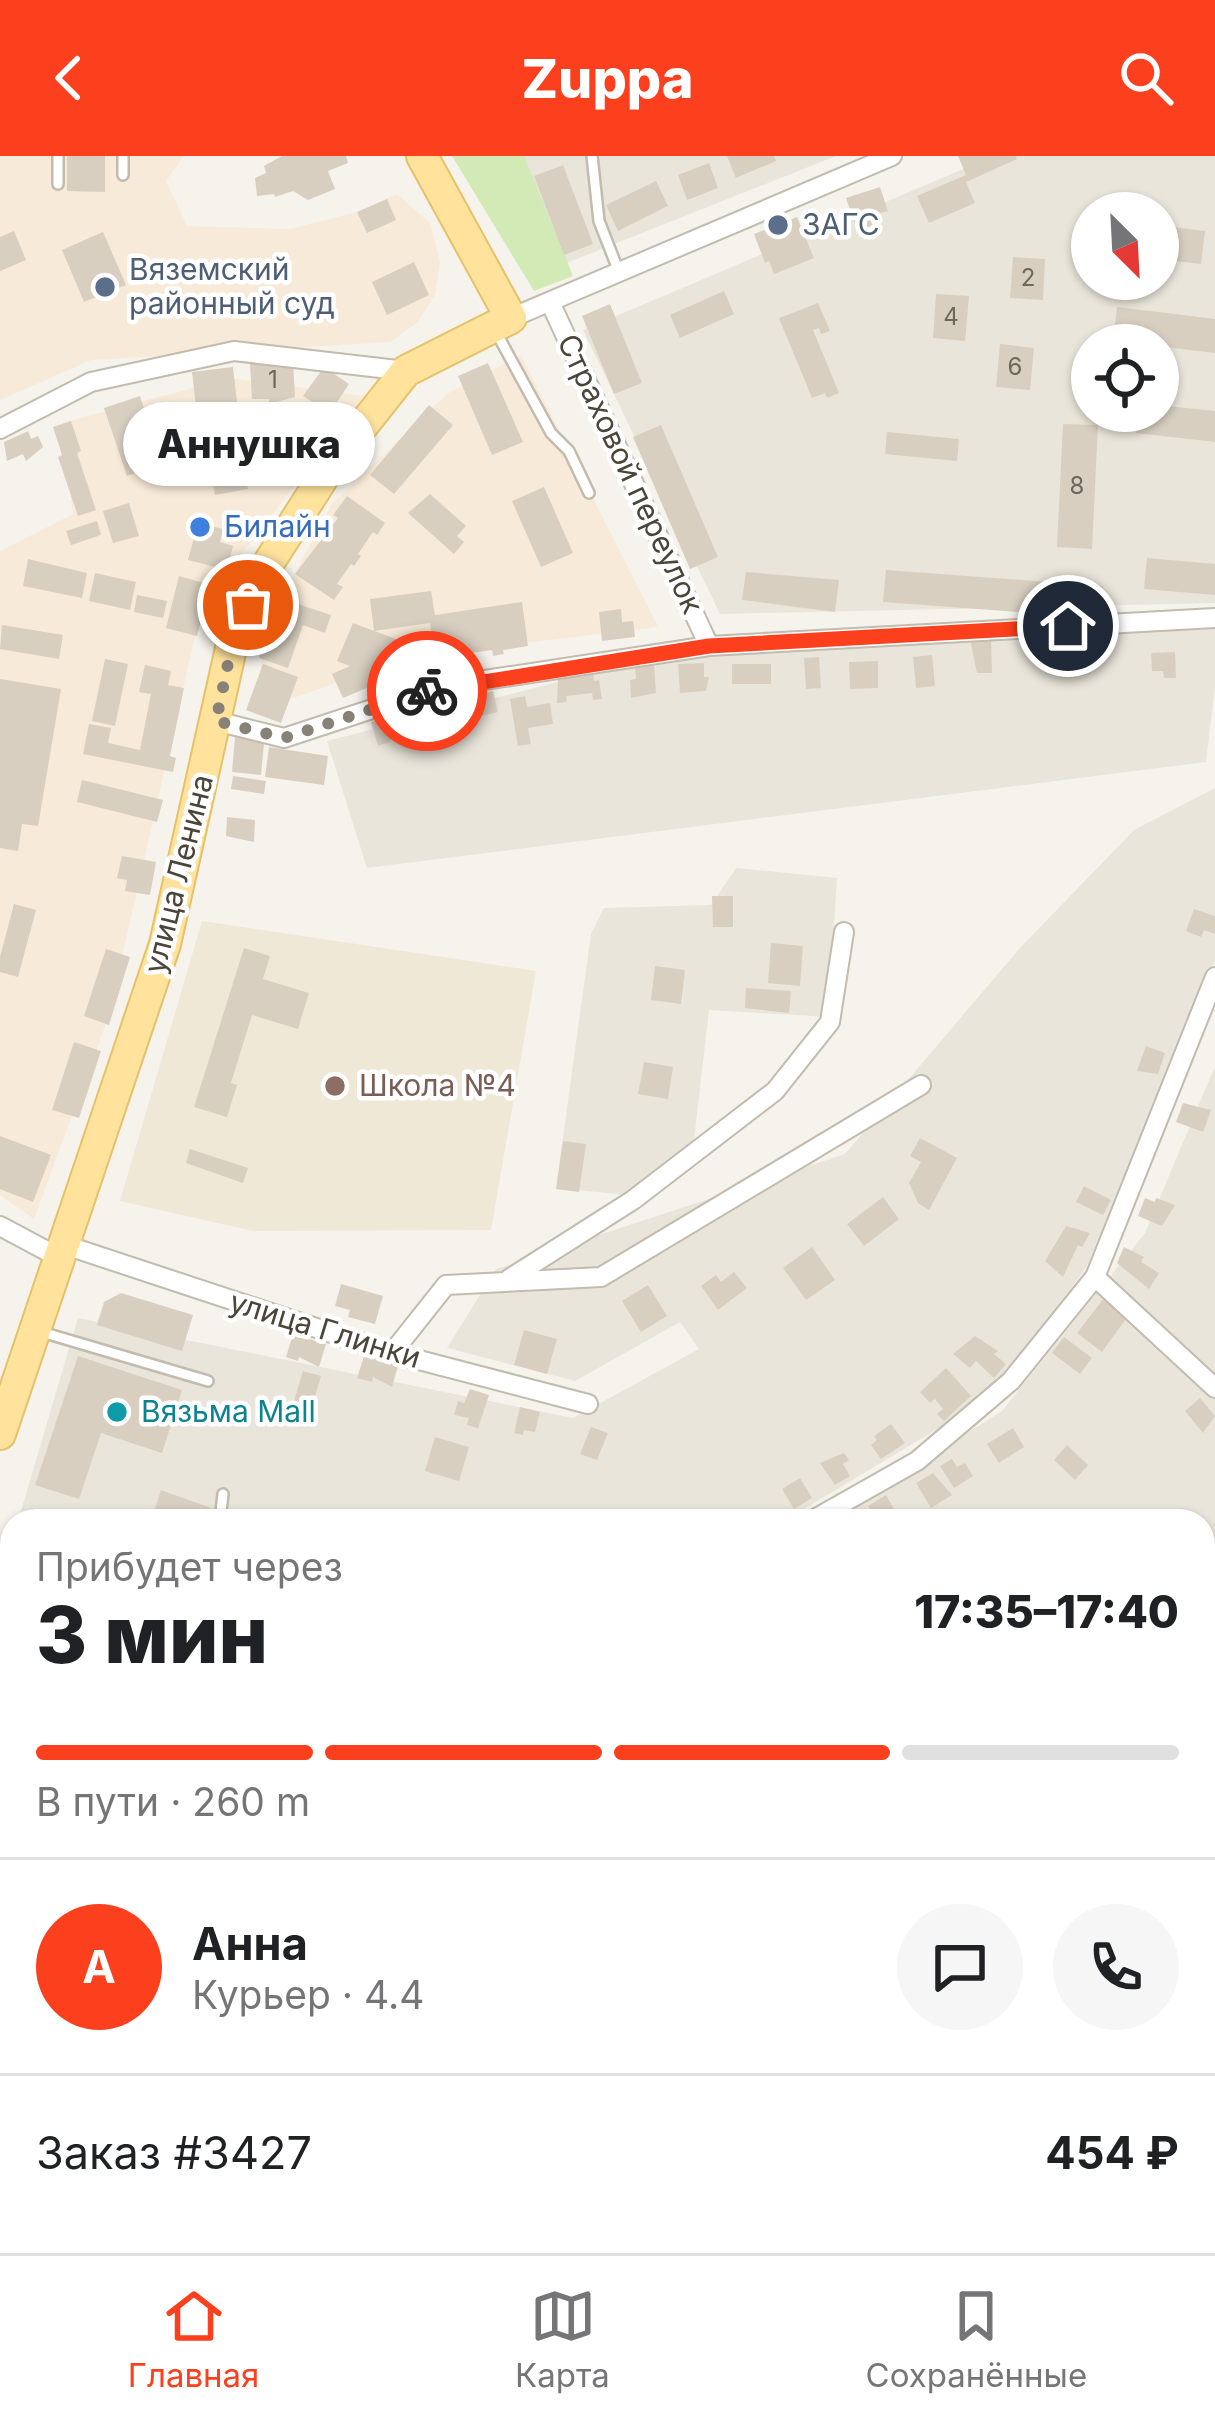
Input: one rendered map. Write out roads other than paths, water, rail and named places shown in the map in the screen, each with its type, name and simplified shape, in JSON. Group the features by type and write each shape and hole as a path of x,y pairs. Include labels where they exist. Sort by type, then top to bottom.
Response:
{"main road":[{"path":"422,156 502,323"},
{"name":"улица Ленина","path":"0,1434 8,1377 33,1330 62,1252 164,944 234,635 261,575 329,468 406,371 502,323"}],"street":[{"name":"улица Ленина","path":"502,323 892,156"},
{"name":"Страховой переулок","path":"550,302 709,646"},
{"path":"0,429 91,382 234,351 406,371"},
{"path":"216,721 284,738 439,687 709,646 1215,618"},
{"path":"505,1282 633,1200 775,1091 830,1022 844,932"},
{"path":"832,1509 916,1461 1011,1381 1096,1277 1215,977"},
{"path":"392,1353 446,1285 601,1277 921,1085"},
{"name":"улица Глинки","path":"0,1226 62,1252 392,1353 588,1405"},
{"path":"1096,1277 1215,1388"}],"lane":[{"path":"58,156 58,184"},
{"path":"123,156 123,175"},
{"path":"592,156 599,221 619,272"},
{"path":"502,323 551,433 569,451 589,493"},
{"path":"33,1330 208,1381"},
{"path":"221,1509 223,1494"}],"place":[{"name":"ЗАГС","path":"778,225"},
{"name":"Вяземский районный суд","path":"105,287"},
{"name":"Билайн","path":"200,527"},
{"name":"Аннушка","path":"248,605"},
{"name":"Школа №4","path":"335,1086"},
{"name":"Вязьма Mall","path":"117,1412"}]}
